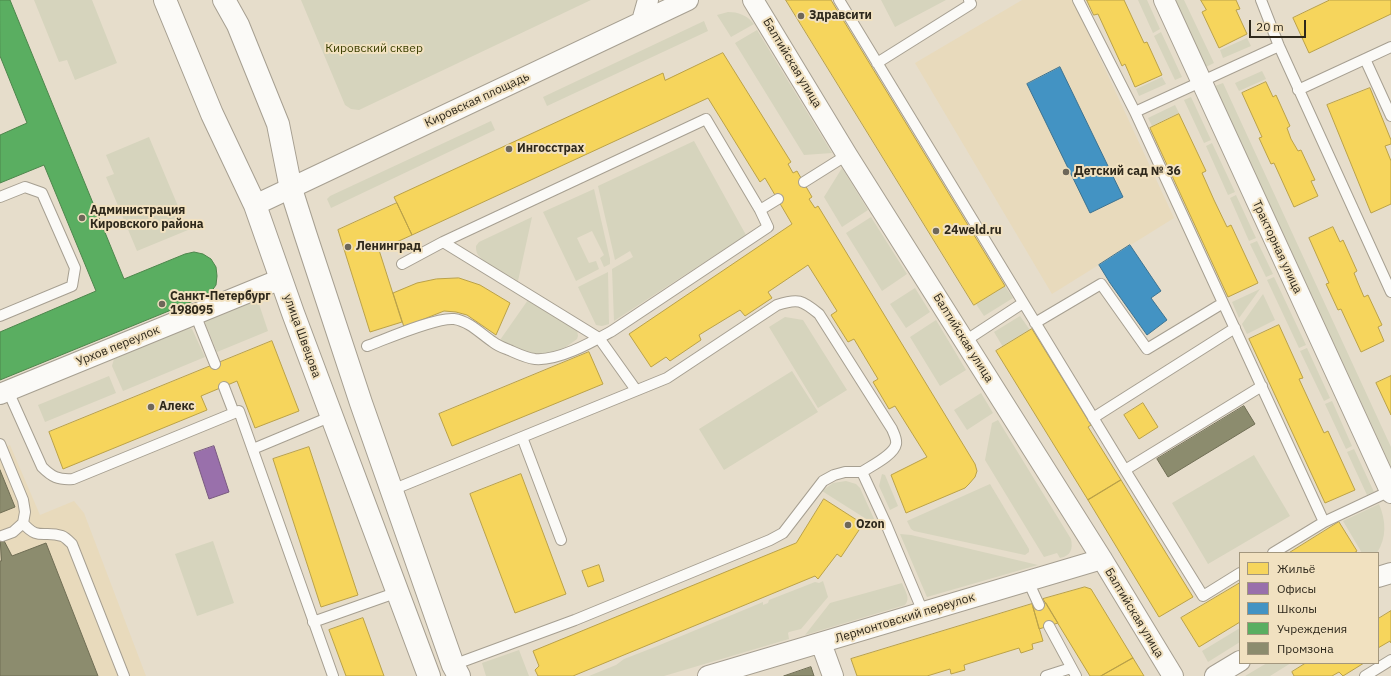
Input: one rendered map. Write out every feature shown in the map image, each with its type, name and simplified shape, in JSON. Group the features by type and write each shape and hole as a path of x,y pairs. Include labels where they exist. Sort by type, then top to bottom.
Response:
{"street":[{"name":"улица Швецова","path":"166,0 212,114 255,205 281,279 429,676"},
{"path":"224,0 238,24 278,124 291,189 359,396 456,670"},
{"path":"233,0 238,24"},
{"path":"642,21 648,0"},
{"name":"Кировская площадь","path":"255,205 688,0"},
{"name":"Балтийская улица","path":"753,0 847,154 1102,559 1173,676"},
{"name":"Тракторная улица","path":"1164,0 1390,492"},
{"name":"Урхов переулок","path":"4,393 281,279"},
{"name":"Лермонтовский переулок","path":"708,676 1102,559"},
{"path":"1379,577 1391,574"},
{"path":"821,643 833,676"},
{"path":"1215,676 1239,662"}],"lane":[{"path":"839,0 1203,596 1239,574"},
{"path":"877,63 972,4 969,0"},
{"path":"1078,0 1135,112 1324,522"},
{"path":"1261,0 1298,90 1391,292"},
{"path":"1135,112 1279,46"},
{"path":"1298,90 1391,47"},
{"path":"1365,59 1391,116"},
{"path":"366,346 444,319 455,319 478,330 494,344 524,357 536,359 560,355 612,331 768,227 760,210 706,119 443,242 402,264"},
{"path":"804,182 847,154"},
{"path":"0,197 25,187 42,193 75,268 72,286 0,316"},
{"path":"760,210 778,199"},
{"path":"443,242 599,338 636,390"},
{"path":"1035,323 1101,284 1147,349 1223,303"},
{"path":"392,490 667,378 777,305 790,301 806,303 819,314 892,429 895,437 896,445 892,452 862,472 845,472 834,475 823,481 783,533 770,540 554,628 456,670"},
{"path":"965,340 1023,303"},
{"path":"195,314 215,364"},
{"path":"1093,418 1235,328"},
{"path":"1125,470 1262,386"},
{"path":"224,387 234,413"},
{"path":"4,393 42,467 51,476 62,480 73,479 239,411 332,676"},
{"path":"253,448 332,416"},
{"path":"522,437 561,540"},
{"path":"0,444 23,500 26,512 23,523 13,532 2,536"},
{"path":"862,472 886,524 923,612"},
{"path":"1275,552 1324,522 1390,492"},
{"path":"23,523 29,531 38,534 63,536 72,544 124,676"},
{"path":"1028,581 1038,606"},
{"path":"313,622 398,592"},
{"path":"1046,676 1074,672 1049,626"},
{"path":"1365,676 1391,660"}],"shaded area":[{"name":"Детский сад № 36","path":"1022,0 1073,0 1174,218 1052,294 915,63"},
{"path":"10,445 40,515 74,501 84,513 146,676 0,676 0,449"}],"green space":[{"path":"34,0 92,0 117,63 75,80 67,60 59,62"},
{"name":"Кировский сквер","path":"301,0 591,0 359,110 351,109 345,105"},
{"path":"881,0 946,0 895,27"},
{"path":"1138,0 1147,0 1160,29 1153,33"},
{"path":"1175,0 1184,0 1214,63 1206,67"},
{"path":"728,12 742,15 754,24 731,37 717,15"},
{"path":"704,21 708,31 547,106 543,97"},
{"path":"757,30 832,153 804,155 735,43"},
{"path":"1161,32 1182,77 1175,80 1154,36"},
{"path":"1247,38 1251,46 1223,58 1220,50"},
{"path":"1262,71 1266,79 1239,91 1235,83"},
{"path":"1162,77 1166,84 1139,96 1136,89"},
{"path":"1223,83 1391,447 1391,467 1215,86"},
{"path":"1191,97 1211,140 1204,143 1184,100"},
{"path":"1175,105 1179,113 1152,126 1148,118"},
{"path":"491,121 495,130 331,208 327,199 330,196"},
{"path":"149,137 188,230 137,251 106,177 114,174 106,155"},
{"path":"694,141 746,235 614,321 612,269 633,257 630,251 615,260 598,186"},
{"path":"1212,143 1235,192 1228,195 1206,146"},
{"path":"842,168 868,210 842,227 824,197"},
{"path":"594,189 610,264 604,267 600,258 604,255 592,231 577,238 589,263 596,261 599,269 576,281 543,212"},
{"path":"1236,195 1256,238 1249,241 1230,198"},
{"path":"532,217 518,281 491,266 476,252 476,246 479,242"},
{"path":"871,217 907,274 882,291 846,233"},
{"path":"1257,241 1273,274 1266,277 1250,244"},
{"path":"608,272 609,324 602,326 596,325 578,287"},
{"path":"1274,277 1306,345 1299,348 1267,280"},
{"path":"1005,286 1013,298 984,316 976,304"},
{"path":"915,288 930,312 906,328 890,304"},
{"path":"1260,289 1239,318 1232,302"},
{"path":"1263,294 1275,320 1247,334 1242,324"},
{"path":"528,300 577,330 577,339 567,346 548,354 530,353 500,340"},
{"path":"250,302 259,304 268,331 217,352 204,320"},
{"path":"1020,316 1030,330 1003,347 994,332"},
{"path":"785,317 803,320 847,390 818,408 769,327"},
{"path":"936,320 966,370 940,386 910,337"},
{"path":"186,327 192,329 205,357 123,391 112,366 114,359"},
{"path":"1307,348 1330,398 1324,401 1300,351"},
{"path":"792,371 818,412 724,470 699,429"},
{"path":"109,376 116,393 45,422 38,405"},
{"path":"981,393 993,413 967,430 954,410"},
{"path":"1332,401 1352,446 1346,449 1325,404"},
{"path":"998,420 1071,539 1072,546 1067,556 1060,558 1057,553 1044,557 985,460 992,423"},
{"path":"1354,449 1374,492 1367,495 1347,452"},
{"path":"1254,455 1290,516 1208,564 1172,503"},
{"path":"882,474 885,475 898,506 890,510 879,486"},
{"path":"846,481 856,484 860,488 875,521 871,522 822,491 833,483"},
{"path":"990,484 1029,549 1029,552 1025,555 914,531 911,529 907,521"},
{"path":"1379,504 1384,523 1384,535 1383,541 1378,552 1361,552 1343,521"},
{"path":"900,534 911,535 1038,565 927,597"},
{"path":"213,541 234,603 197,616 175,554"},
{"path":"823,581 828,597 801,629 788,633 789,639 664,676 589,676 616,665 624,659 763,602 763,605 768,603 769,600 815,582 819,583"},
{"path":"902,583 907,597 907,602 905,605 805,635 830,603"},
{"path":"1239,629 1239,643 1208,662 1202,651"},
{"path":"519,650 529,676 486,676 482,663"},
{"path":"1265,664 1289,664 1270,676 1245,676"}],"building: Жильё":[{"path":"786,0 831,0 1005,286 974,305"},
{"path":"1087,0 1124,0 1144,43 1147,42 1162,75 1135,87 1125,64 1122,66 1098,14 1094,15"},
{"path":"1201,0 1236,0 1240,9 1236,10 1247,34 1219,48 1202,12 1206,10"},
{"path":"1330,0 1391,0 1391,14 1309,53 1293,18"},
{"path":"723,53 791,162 788,164 793,173 797,171 812,197 809,199 815,208 818,206 975,464 977,471 975,477 965,488 906,513 891,475 927,457 895,406 889,409 873,382 878,379 854,339 848,342 831,315 837,311 808,265 768,292 772,298 745,316 740,310 699,335 701,340 670,361 666,357 651,367 629,334 792,224 765,178 760,182 708,98 412,235 394,197 663,73 665,80"},
{"path":"1266,82 1273,97 1276,95 1290,126 1287,128 1291,139 1298,151 1301,150 1315,180 1311,181 1318,196 1294,207 1274,163 1271,164 1259,138 1262,137 1242,93"},
{"path":"1370,88 1391,140 1391,144 1385,146 1391,161 1391,204 1371,213 1327,105"},
{"path":"1179,114 1206,171 1202,173 1214,200 1227,227 1231,225 1258,283 1228,297 1150,128"},
{"path":"397,203 412,235 379,250 402,322 370,332 338,230"},
{"path":"1333,227 1340,242 1343,240 1357,271 1354,273 1364,297 1368,295 1382,325 1378,327 1384,341 1361,352 1341,309 1338,310 1326,284 1329,283 1309,238"},
{"path":"459,278 480,285 510,303 496,335 467,315 456,312 444,311 404,327 393,293 417,283 436,279"},
{"path":"1279,325 1303,378 1299,379 1324,433 1328,431 1355,490 1325,503 1249,339"},
{"path":"1032,329 1091,425 1088,427 1121,480 1088,500 996,351"},
{"path":"272,341 299,411 255,428 237,381 201,396 207,410 63,469 49,432"},
{"path":"589,352 603,384 452,446 439,414"},
{"path":"1391,376 1391,415 1376,383"},
{"path":"1143,403 1158,427 1139,439 1124,415"},
{"path":"309,447 358,595 321,607 273,459"},
{"path":"521,474 566,594 515,613 470,494"},
{"path":"1121,480 1193,597 1159,617 1088,500"},
{"path":"824,499 863,524 841,557 837,554 818,579 815,576 573,676 538,676 535,670 539,666 533,651 796,543"},
{"path":"1339,522 1357,551 1356,552 1291,552"},
{"path":"599,565 604,581 588,587 582,571"},
{"path":"1239,584 1239,623 1199,647 1181,618"},
{"path":"1085,587 1091,589 1133,658 1101,676 1090,676 1043,599"},
{"path":"1046,603 1058,623 1039,629 1033,607"},
{"path":"1032,604 1043,641 1032,644 1033,649 1021,653 1019,648 964,665 965,670 951,674 950,669 927,676 857,676 851,659"},
{"path":"1391,611 1391,643 1390,641 1379,647 1379,618"},
{"path":"363,618 384,676 346,676 329,630"},
{"path":"1133,658 1144,676 1101,676"},
{"path":"1304,664 1362,664 1343,676 1339,672 1332,676 1294,676 1292,672"}],"building: Офисы":[{"path":"214,446 229,492 209,499 194,453"}],"building: Школы":[{"path":"1060,67 1123,197 1090,213 1027,84"},
{"path":"1130,245 1161,291 1151,298 1167,320 1147,335 1099,265"}],"building: Учреждения":[{"name":"Администрация Кировского района","path":"0,0 10,0 124,279 185,254 194,252 203,254 211,259 216,267 217,276 216,285 211,292 203,297 0,380 0,332 96,291 44,165 0,183 0,135 27,123 0,56"}],"building: Промзона":[{"path":"1244,406 1255,424 1168,477 1157,459"},
{"path":"0,470 15,507 0,513"},
{"path":"0,533 12,556 46,543 98,676 0,676"},
{"path":"811,667 814,676 784,676"}],"place":[{"name":"Здравсити","path":"801,16"},
{"name":"Ингосстрах","path":"509,149"},
{"name":"Детский сад № 36","path":"1066,172"},
{"name":"Администрация Кировского района","path":"82,218"},
{"name":"24weld.ru","path":"936,231"},
{"name":"Ленинград","path":"348,247"},
{"name":"Санкт-Петербург 198095","path":"162,304"},
{"name":"Алекс","path":"151,407"},
{"name":"Ozon","path":"848,525"}]}
